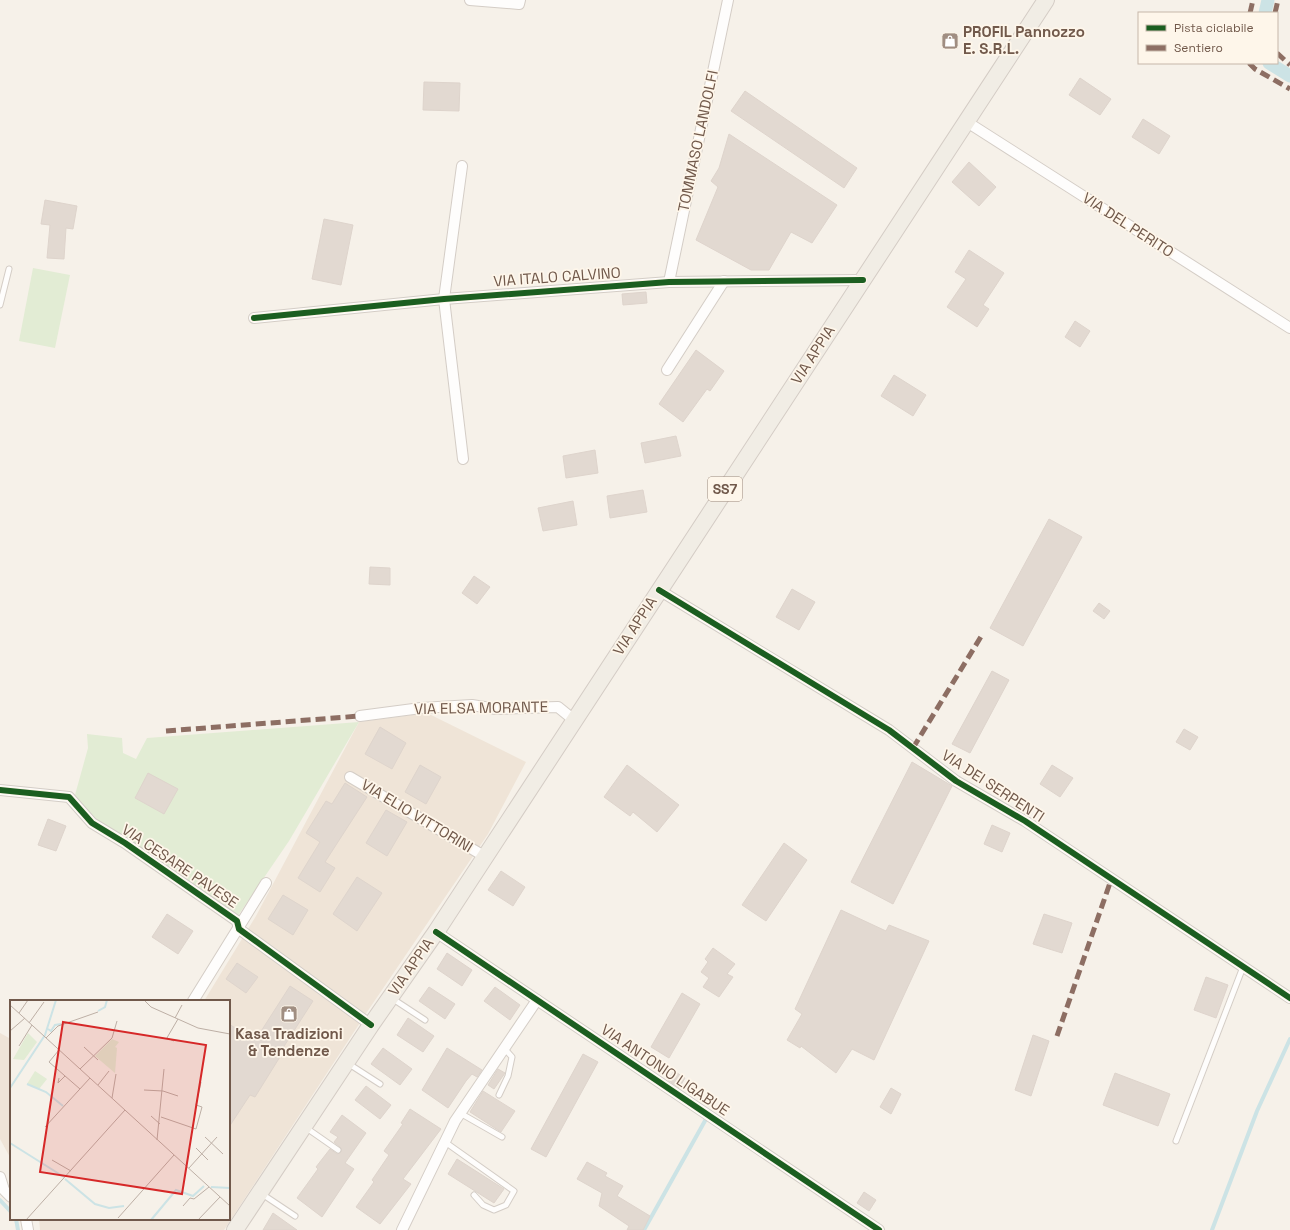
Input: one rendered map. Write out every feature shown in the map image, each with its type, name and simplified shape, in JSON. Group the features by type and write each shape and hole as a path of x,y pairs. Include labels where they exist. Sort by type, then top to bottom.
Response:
{"main road":[{"name":"VIA APPIA","path":"235,1230 346,1062 436,932 484,856 1046,0"}],"street":[{"path":"470,0 519,4 520,0"},
{"name":"TOMMASO LANDOLFI","path":"669,282 728,0"},
{"name":"VIA DEL PERITO","path":"966,122 1290,328"},
{"path":"462,166 444,299 463,459"},
{"name":"VIA ITALO CALVINO","path":"254,318 444,299 669,282 863,280"},
{"path":"667,370 724,281"},
{"name":"VIA DEI SERPENTI","path":"659,590 889,730 956,782 1025,821 1290,998"},
{"name":"VIA ELSA MORANTE","path":"360,716 421,708 472,705 496,709 558,707 574,720"},
{"name":"VIA ELIO VITTORINI","path":"350,776 484,856"},
{"name":"VIA CESARE PAVESE","path":"0,790 69,797 92,824 125,843 237,921 239,929 371,1025"},
{"path":"195,1000 266,883"},
{"name":"VIA ANTONIO LIGABUE","path":"436,932 879,1230"},
{"path":"402,1230 460,1113 536,1000"},
{"path":"0,1177 4,1190 10,1196"},
{"path":"26,1220 28,1230"}],"lane":[{"path":"0,305 9,269"},
{"path":"1176,1141 1243,968"},
{"path":"390,998 425,1020"},
{"path":"499,1095 508,1076 512,1057 504,1048"},
{"path":"346,1062 380,1084"},
{"path":"460,1113 502,1138"},
{"path":"304,1126 338,1150"},
{"path":"445,1142 514,1191 506,1205 494,1210 483,1205 474,1196"},
{"path":"260,1192 295,1216"}],"shaded area":[{"path":"427,713 526,762 488,834 367,1012 224,1230 40,1230 39,1220 230,1220 230,1000 205,1000 256,916 359,722"},
{"path":"0,1033 10,1038 10,1157 0,1139"}],"green space":[{"path":"33,268 70,275 55,348 19,341"},
{"path":"359,722 289,841 237,917 92,819 75,795 88,748 87,734 122,738 123,753 136,759 147,738"}],"building":[{"path":"1080,78 1111,99 1100,115 1069,95"},
{"path":"424,82 460,83 459,111 423,110"},
{"path":"745,91 857,168 844,188 731,111"},
{"path":"1143,119 1170,136 1159,154 1132,137"},
{"path":"729,134 837,205 812,243 791,232 769,270 751,270 696,240 718,187 711,181 719,168"},
{"path":"969,162 996,187 979,206 952,182"},
{"path":"45,200 77,206 73,229 66,228 64,259 47,258 50,225 41,224"},
{"path":"324,219 353,225 341,285 312,279"},
{"path":"969,250 1004,273 983,305 989,309 977,327 947,307 966,279 955,272"},
{"path":"646,292 647,303 623,305 622,294"},
{"path":"1075,321 1090,331 1080,347 1065,337"},
{"path":"696,350 724,371 710,391 707,389 683,422 659,404"},
{"path":"894,375 926,395 913,416 881,396"},
{"path":"676,436 681,456 645,463 641,443"},
{"path":"595,450 598,473 566,478 563,456"},
{"path":"643,490 647,512 610,518 607,496"},
{"path":"573,501 577,525 543,531 538,508"},
{"path":"1049,519 1082,537 1023,646 990,628"},
{"path":"370,567 390,568 390,585 369,584"},
{"path":"474,576 490,587 477,604 462,593"},
{"path":"792,589 815,602 799,630 776,617"},
{"path":"1099,603 1110,611 1104,619 1093,611"},
{"path":"992,671 1009,680 970,753 952,744"},
{"path":"380,727 406,743 392,769 365,754"},
{"path":"1184,729 1198,737 1190,750 1176,742"},
{"path":"912,762 952,786 893,904 851,882"},
{"path":"420,765 441,777 426,804 405,792"},
{"path":"627,765 679,805 657,832 633,812 630,816 604,797"},
{"path":"1052,765 1073,778 1060,797 1040,784"},
{"path":"148,773 178,789 164,814 135,798"},
{"path":"345,783 367,797 325,862 335,868 320,892 298,878 320,842 306,833 326,801 332,804"},
{"path":"386,810 407,822 387,856 366,843"},
{"path":"48,819 66,826 56,851 38,845"},
{"path":"992,825 1010,833 1002,852 984,844"},
{"path":"784,843 807,860 766,921 742,905"},
{"path":"501,871 525,887 513,906 488,890"},
{"path":"357,877 382,893 357,931 333,914"},
{"path":"283,895 308,910 293,935 268,919"},
{"path":"841,910 886,931 889,925 929,941 874,1060 852,1049 836,1073 801,1046 800,1048 787,1040 802,1014 795,1009"},
{"path":"167,914 193,931 178,954 152,937"},
{"path":"1044,914 1072,923 1062,953 1033,944"},
{"path":"713,948 735,964 727,974 733,977 719,997 703,987 709,978 701,972 708,962 705,959"},
{"path":"447,953 472,970 462,986 437,969"},
{"path":"237,963 258,977 246,993 226,979"},
{"path":"1206,977 1228,985 1216,1018 1194,1010"},
{"path":"290,986 313,1001 281,1051 283,1052 255,1097 250,1095 230,1125 230,1025 252,1039 255,1035 258,1036"},
{"path":"429,987 455,1004 445,1019 419,1001"},
{"path":"495,987 520,1005 510,1020 484,1001"},
{"path":"682,993 700,1004 669,1058 651,1047"},
{"path":"408,1018 434,1036 423,1052 397,1035"},
{"path":"1033,1035 1049,1041 1031,1096 1015,1090"},
{"path":"383,1048 412,1069 400,1085 371,1064"},
{"path":"447,1048 482,1070 477,1077 472,1074 448,1108 422,1090"},
{"path":"583,1054 598,1062 546,1157 531,1149"},
{"path":"498,1069 505,1073 494,1089 488,1085"},
{"path":"674,1071 685,1078 679,1088 668,1080"},
{"path":"1115,1073 1170,1094 1158,1126 1103,1105"},
{"path":"366,1086 391,1105 380,1119 355,1100"},
{"path":"891,1088 901,1094 891,1114 880,1107"},
{"path":"483,1091 515,1111 501,1132 470,1112"},
{"path":"410,1109 441,1129 403,1179 411,1184 380,1224 356,1207 374,1182 372,1180 389,1155 384,1151 403,1124 401,1123"},
{"path":"342,1115 366,1133 345,1163 354,1169 322,1217 297,1198 318,1169 316,1167 330,1149 337,1154 341,1152 341,1148 334,1142 338,1137 330,1132"},
{"path":"457,1159 504,1189 494,1203 448,1174"},
{"path":"587,1162 607,1173 605,1176 623,1186 617,1196 650,1216 643,1230 627,1230 629,1226 599,1206 602,1193 577,1179"},
{"path":"864,1192 876,1200 869,1211 857,1203"},
{"path":"273,1213 297,1230 263,1230"}],"waterway":[{"path":"1265,12 1268,0"},
{"path":"1271,64 1290,76"},
{"path":"1212,1230 1257,1111 1290,1039"},
{"path":"644,1230 706,1119"},
{"path":"0,1200 10,1211"},
{"path":"16,1220 18,1230"}],"marked path":[{"path":"1250,12 1253,0"},
{"path":"1275,12 1278,0"},
{"path":"1278,54 1290,65"},
{"path":"1250,64 1255,69 1290,89"},
{"path":"913,748 982,635"},
{"path":"166,731 360,716"},
{"path":"1057,1036 1111,880"}],"cycle path":[{"path":"254,318 444,299 669,282 863,280"},
{"path":"659,590 889,730 956,781 1025,821 1290,998"},
{"path":"0,790 69,797 92,823 125,843 237,921 239,929 371,1025"},
{"path":"436,932 879,1230"}],"place":[{"name":"PROFIL Pannozzo E. S.R.L.","path":"950,41"},
{"name":"Kasa Tradizioni & Tendenze","path":"289,1014"}]}
